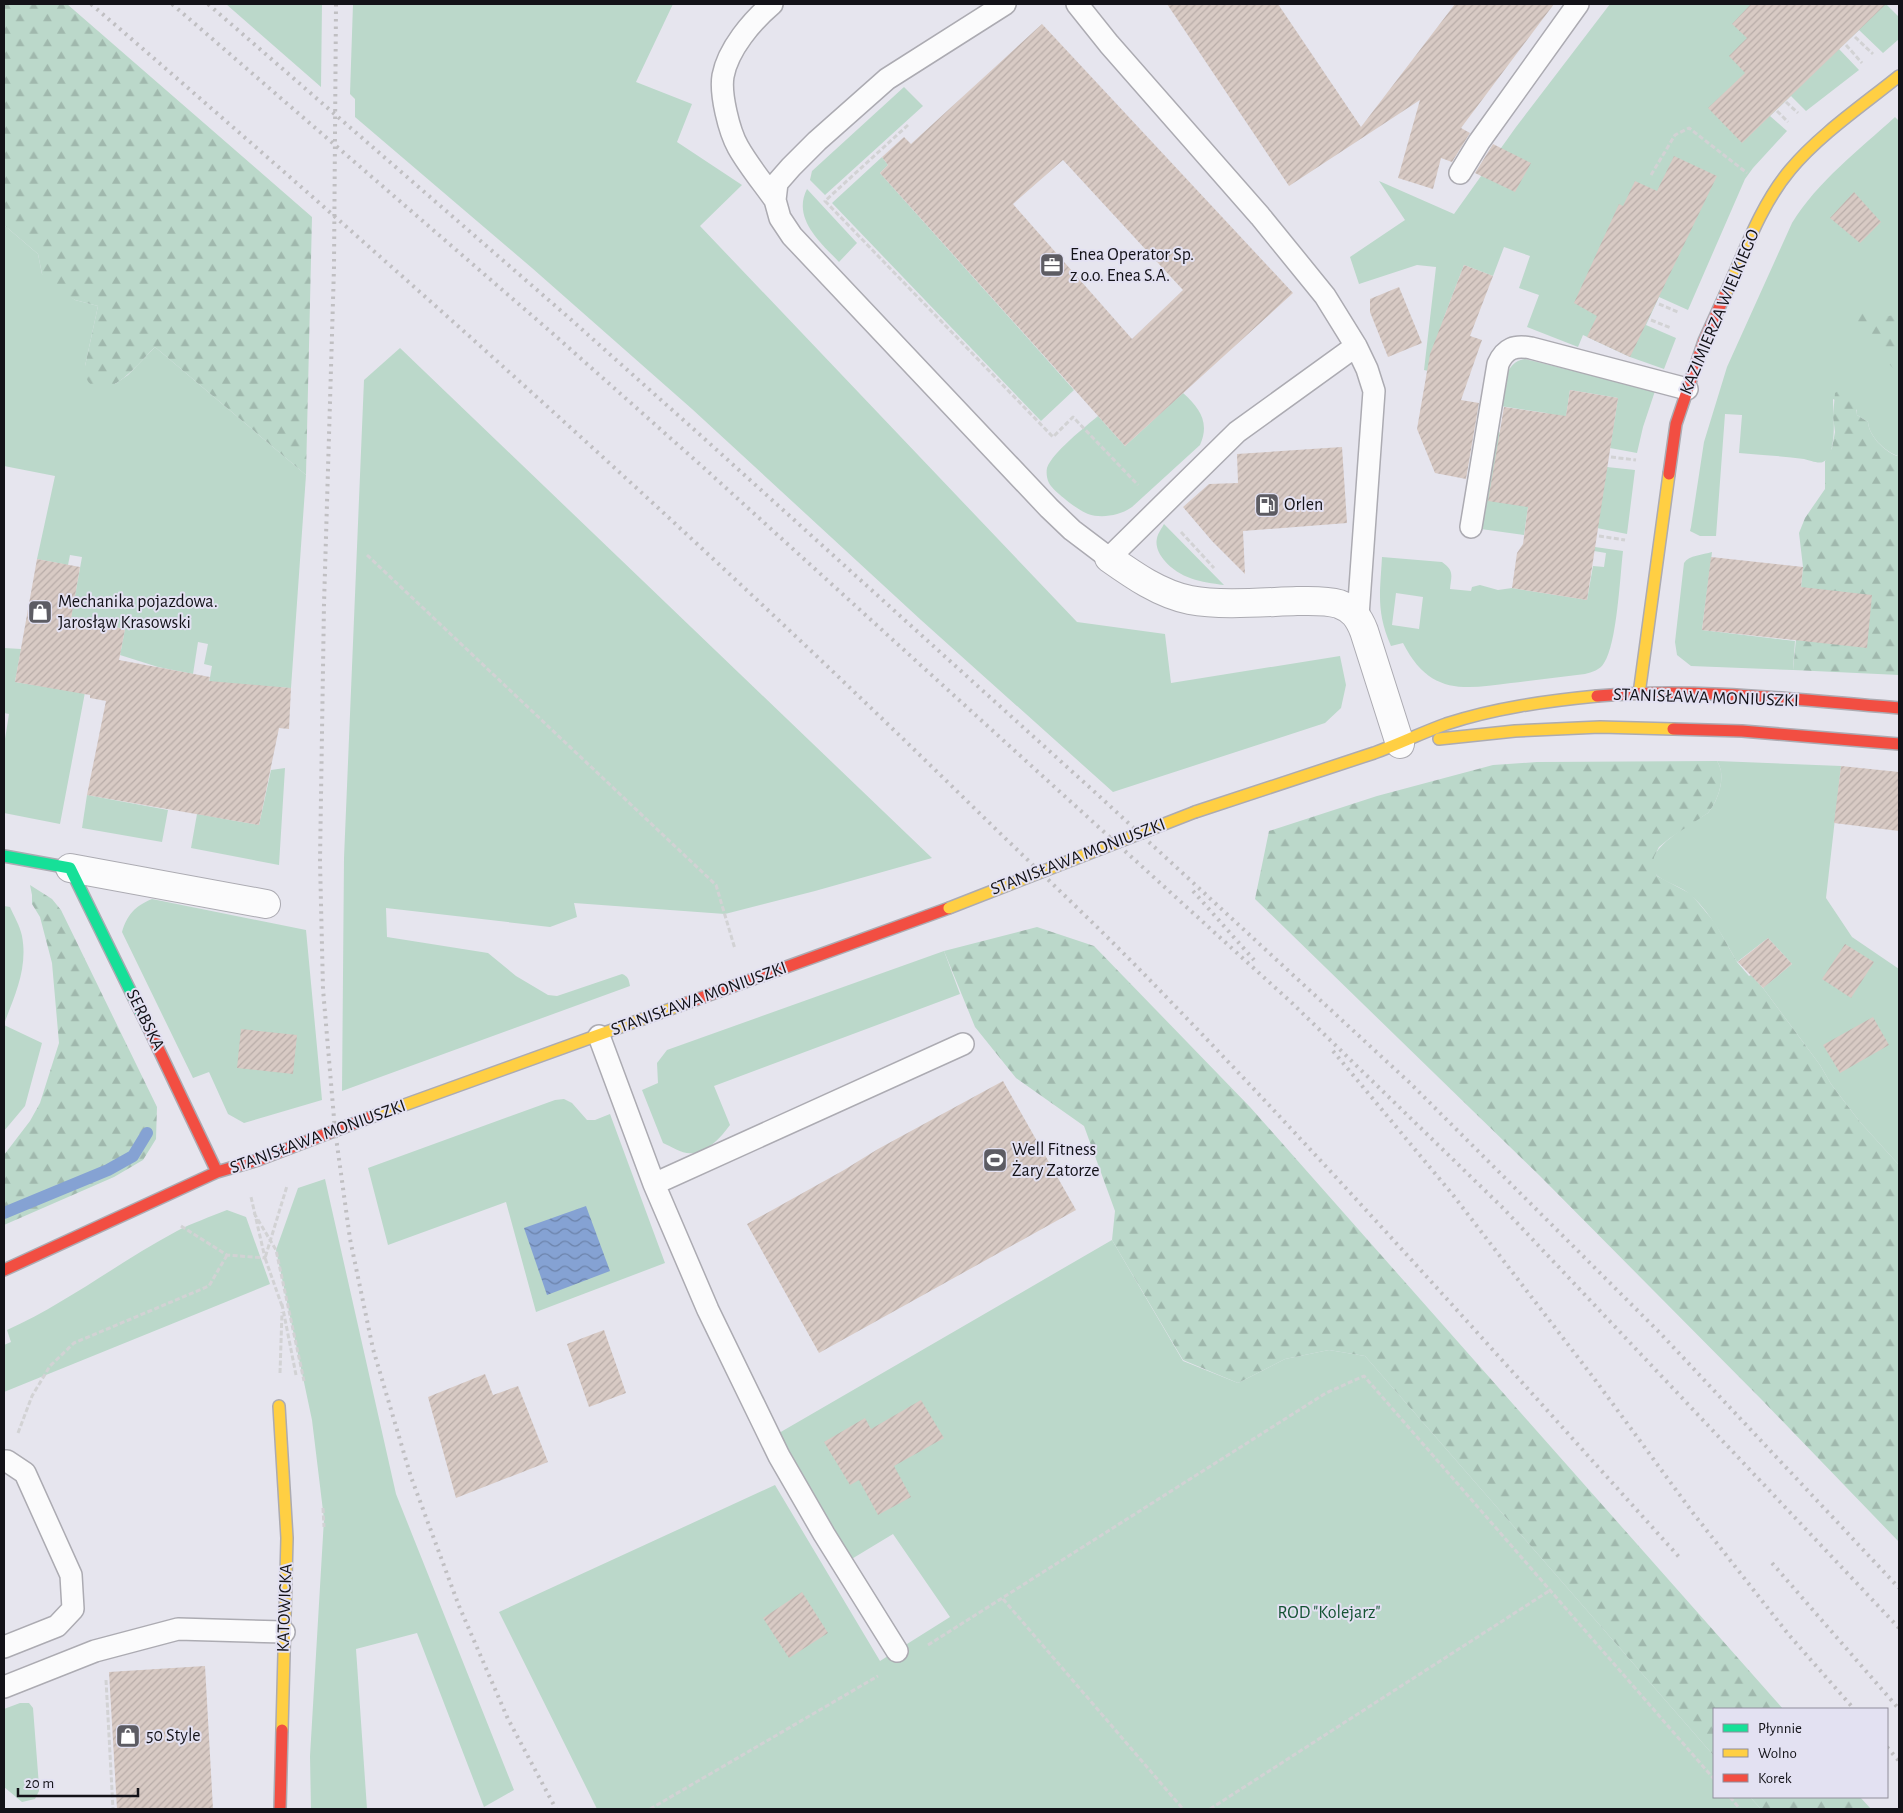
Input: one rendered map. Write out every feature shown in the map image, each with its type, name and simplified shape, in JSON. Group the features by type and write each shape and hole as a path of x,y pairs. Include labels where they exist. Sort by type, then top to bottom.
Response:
{"street":[{"name":"KAZIMIERZA WIELKIEGO","path":"1639,694 1676,424 1704,341 1770,198 1790,170 1818,143 1899,76"},
{"path":"1108,558 1132,575 1175,596 1190,600 1245,602 1323,601 1340,605 1358,616 1400,744"},
{"name":"STANISŁAWA MONIUSZKI","path":"4,1270 217,1172 258,1160 335,1130 949,908 1195,812 1400,744 1464,719 1503,709 1553,700 1609,694 1738,695 1899,708"},
{"name":"STANISŁAWA MONIUSZKI","path":"1400,744 1515,731 1600,727 1742,731 1899,744"},
{"path":"4,856 266,904"},
{"name":"SERBSKA","path":"70,868 182,1095 217,1172"},
{"name":"KATOWICKA","path":"279,1406 287,1538 280,1809"}],"lane":[{"path":"772,4 744,34 728,60 723,77 728,118 738,146 775,200 780,218 792,236 855,305 1049,508 1072,530 1108,558 1237,432 1356,346"},
{"path":"775,200 777,183 791,167 817,141 887,79 992,10 1005,4"},
{"path":"1077,4 1109,44 1260,216 1325,296 1356,346 1367,369 1374,391 1358,616"},
{"path":"1460,173 1479,142 1578,4"},
{"path":"1471,528 1498,364 1508,349 1520,346 1531,348 1687,389"},
{"path":"598,1036 654,1184 708,1310 779,1456 824,1534 897,1652"},
{"path":"654,1184 963,1044"},
{"path":"4,1648 57,1626 72,1608 71,1575 67,1566 25,1473 6,1461"},
{"path":"4,1687 95,1651 178,1629 284,1632"}],"path":[{"path":"1855,37 1874,55"},
{"path":"1846,46 1863,64"},
{"path":"1786,102 1799,114"},
{"path":"1777,111 1790,124"},
{"path":"908,125 825,201 1053,437 1073,417 1245,602"},
{"path":"1651,175 1675,135 1689,128 1754,178"},
{"path":"1659,304 1682,314"},
{"path":"1651,320 1675,330"},
{"path":"1612,457 1644,462"},
{"path":"1599,536 1633,541"},
{"path":"367,555 716,885 736,952"},
{"path":"264,1258 288,1182"},
{"path":"251,1196 264,1258 282,1304 279,1406"},
{"path":"178,1224 227,1255 264,1258"},
{"path":"6,1461 32,1396 50,1366 74,1343 209,1286 227,1255"},
{"path":"922,1649 1326,1393 1364,1376 1713,1778"},
{"path":"1210,1809 1549,1591"},
{"path":"1003,1599 1182,1809"},
{"path":"650,1809 881,1674"},
{"path":"106,1677 113,1809"},
{"path":"1731,1798 1740,1809"}],"green space":[{"path":"4,4 67,4 312,217 306,475 155,347 127,376 109,387 101,388 93,386 88,382 85,375 85,366 98,306 75,300 46,282 42,274 38,254 4,225"},
{"path":"226,4 322,4 321,87"},
{"path":"353,4 673,4 636,82 692,104 677,142 742,185 700,226 1077,622 1165,634 1171,683 1340,656 1346,685 1341,708 1325,723 1113,792 921,620 692,409 532,268 355,117 355,99 350,94"},
{"path":"1610,4 1886,4 1899,17 1899,39 1883,53 1859,30 1839,49 1859,70 1806,111 1791,96 1770,116 1787,131 1745,179 1688,310 1659,297 1646,325 1676,338 1664,369 1630,357 1583,335 1578,347 1527,327 1539,295 1519,288 1530,256 1504,247 1493,276 1464,265 1443,320 1445,375 1424,370 1436,267 1417,265 1359,284 1350,257 1405,220 1379,181 1454,214 1516,127"},
{"path":"904,87 923,106 825,195 810,180 812,171"},
{"path":"1895,117 1899,121 1899,455 1888,451 1874,438 1868,422 1857,415 1857,410 1833,399 1833,443 1828,458 1823,462 1739,453 1742,415 1725,414 1716,536 1700,536 1690,531 1704,442 1727,367 1792,223 1814,193 1853,154"},
{"path":"882,157 888,165 880,173 1074,390 1041,421 832,203"},
{"path":"807,189 857,243 839,262 817,238 806,220 803,200"},
{"path":"4,225 38,254 42,274 75,300 98,306 85,366 115,384 128,375 155,347 306,475 291,688 209,683 212,666 204,664 208,644 198,642 193,674 158,667 120,655 125,629 98,624 60,824 4,813 4,745 9,714 4,713 4,648 21,649 15,682 58,689 82,557 70,555 68,565 37,559 55,476 4,466"},
{"path":"1899,301 1899,373 1889,363 1879,341 1856,331 1854,323 1859,313 1868,308 1888,316 1895,315 1896,303"},
{"path":"400,348 932,858 725,914 574,903 577,917 550,927 386,908 387,937 488,953 516,976 548,995 557,996 622,974 628,978 630,986 342,1091 344,858 364,380"},
{"path":"1525,359 1655,391 1637,453 1610,448 1618,398 1570,390 1565,423 1546,413 1500,406 1509,371 1518,361"},
{"path":"1841,389 1851,395 1855,403 1857,415 1868,422 1874,438 1892,454 1899,455 1899,675 1793,670 1803,567 1799,533 1805,518 1825,489 1825,461 1832,448 1835,432 1833,416 1835,393"},
{"path":"1183,393 1202,416 1204,430 1200,445 1132,507 1111,515 1099,516 1088,514 1067,500 1049,483 1047,468 1055,455 1098,416 1125,446"},
{"path":"1497,432 1538,438 1524,535 1481,529"},
{"path":"1607,467 1635,470 1627,534 1597,528"},
{"path":"1164,524 1224,585 1191,578 1177,572 1164,560 1158,550 1157,541"},
{"path":"1595,547 1623,551 1612,641 1604,663 1596,670 1585,674 1477,687 1462,687 1448,685 1435,680 1424,672 1413,660 1403,643 1391,646 1381,612 1382,557 1442,562 1451,571 1450,589 1471,591 1472,587 1480,585 1498,590 1512,588 1587,600 1593,566 1604,567 1606,553 1594,551","holes":["1396,593 1423,597 1419,629 1392,625"]},
{"path":"1712,552 1702,630 1795,641 1793,670 1691,666 1677,655 1675,642 1684,563 1693,557"},
{"path":"1717,761 1841,766 1826,898 1852,937 1899,969 1899,1165 1860,1122 1763,988 1792,964 1768,938 1737,962 1717,928 1699,903 1684,890 1659,877 1652,868 1653,859 1668,840 1708,813 1712,808 1718,795 1721,781 1720,767"},
{"path":"1717,761 1720,767 1721,781 1718,795 1712,808 1708,813 1659,847 1654,857 1653,867 1657,876 1691,894 1715,923 1737,962 1763,988 1860,1122 1899,1165 1899,1542 1763,1401 1540,1176 1255,899 1269,831 1377,796 1493,765 1537,762"},
{"path":"285,768 279,865 191,848 197,814 259,825 271,770"},
{"path":"87,795 168,810 162,842 82,828"},
{"path":"30,885 52,899 61,910 157,1107 156,1139 143,1160 114,1177 4,1225 4,1155 30,1121 40,1103 59,1043 52,963 40,917 32,904"},
{"path":"152,899 306,930 322,1100 244,1123 228,1114 209,1072 193,1078 122,932 132,912"},
{"path":"4,906 10,907 21,932 23,959 19,981 4,1024"},
{"path":"1037,927 1094,946 1250,1107 1782,1708 1713,1708 1713,1755 1365,1356 1329,1350 1285,1359 1238,1383 1183,1360 1112,1240 1115,1211 1084,1126 1016,1078 975,1027 944,951"},
{"path":"944,951 960,994 714,1086 730,1125 723,1134 709,1147 693,1153 682,1152 663,1143 642,1090 658,1083 657,1063 667,1050"},
{"path":"4,1025 42,1043 25,1106 4,1131"},
{"path":"564,1099 572,1103 587,1120 595,1120 610,1114 665,1263 536,1312 506,1202 388,1245 368,1168 555,1100"},
{"path":"325,1179 396,1494 514,1790 484,1807 417,1633 356,1649 367,1809 311,1809 310,1756 324,1519 312,1420 276,1250 298,1188"},
{"path":"227,1210 246,1217 270,1284 4,1392 4,1345 11,1342 7,1330 51,1308 177,1231"},
{"name":"ROD \"Kolejarz\"","path":"1112,1240 1183,1361 1238,1383 1285,1359 1329,1350 1365,1356 1713,1755 1713,1798 1751,1798 1761,1809 597,1809 499,1612 775,1485 880,1661 950,1617 893,1534 850,1560 779,1433"},
{"path":"20,1703 29,1703 33,1708 39,1786 35,1799 22,1802 4,1787 4,1709"},
{"path":"1751,1798 1861,1798 1871,1809 1761,1809"}],"water":[{"path":"586,1206 610,1271 547,1295 524,1228"}],"building":[{"path":"1167,4 1278,4 1361,127 1455,4 1554,4 1461,128 1470,133 1452,162 1441,158 1433,189 1398,178 1420,100 1289,186"},
{"path":"1751,4 1886,4 1742,143 1708,108 1745,73 1729,56 1747,38 1732,24"},
{"path":"1042,24 1293,293 1125,446 880,173 888,165 882,157 904,137 911,144","holes":["1063,160 1183,290 1132,339 1013,204"]},
{"path":"1493,144 1531,163 1515,192 1475,173"},
{"path":"1674,156 1717,176 1630,357 1587,337 1597,316 1574,303 1619,204 1623,206 1635,181 1657,191"},
{"path":"1854,192 1881,222 1860,243 1830,218"},
{"path":"1464,265 1493,276 1470,336 1482,340 1461,400 1479,403 1466,479 1435,473 1417,429 1430,354"},
{"path":"1399,287 1422,343 1388,357 1370,312 1370,299"},
{"path":"1570,390 1618,398 1587,600 1512,588 1517,553 1523,544 1528,507 1488,501 1504,407 1566,416"},
{"path":"1342,447 1347,523 1243,531 1245,574 1212,541 1183,507 1209,484 1238,483 1237,454"},
{"path":"1711,557 1803,567 1801,587 1872,595 1867,648 1702,630"},
{"path":"37,559 80,567 71,619 125,629 119,660 210,677 209,681 291,688 289,729 279,728 259,825 87,795 106,701 90,698 90,695 15,682"},
{"path":"1841,766 1899,772 1899,831 1834,823"},
{"path":"1768,938 1792,964 1763,988 1738,962"},
{"path":"1845,944 1874,962 1851,998 1822,979"},
{"path":"1873,1017 1889,1045 1840,1073 1823,1045"},
{"path":"241,1029 297,1035 293,1074 237,1068"},
{"path":"1003,1081 1076,1210 819,1353 747,1224 878,1149"},
{"path":"604,1330 626,1393 589,1407 567,1344"},
{"path":"485,1374 493,1395 518,1386 548,1462 456,1498 428,1397"},
{"path":"921,1400 944,1438 894,1466 911,1497 878,1515 859,1480 850,1485 824,1442 865,1418 871,1429"},
{"path":"802,1592 828,1633 789,1658 763,1618"},
{"path":"205,1666 213,1809 117,1809 109,1672"}],"waterway":[{"path":"4,1213 108,1170 133,1156 147,1133"}],"railway":[{"path":"91,4 425,297 645,496 861,698 1100,930 1212,1045 1348,1190 1680,1558"},
{"path":"172,4 551,332 704,468 1292,1003 1503,1208 1899,1628"},
{"path":"208,4 567,316 708,442 1098,795 1410,1083 1661,1334 1899,1588"},
{"path":"336,4 334,267 324,604 320,861 323,989 335,1130 350,1239 373,1349 411,1477 459,1606 508,1719 556,1809"},
{"path":"1193,891 1254,960"},
{"path":"1333,1051 1453,1195 1593,1377 1693,1513 1789,1635 1853,1708"},
{"path":"1772,1563 1899,1709"},
{"path":"1888,1748 1899,1761"}],"traffic: fast":[{"path":"4,856 70,868 148,1027"}],"traffic: slow":[{"path":"1725,295 1761,214 1790,170 1814,145 1899,76"},
{"path":"1639,694 1669,474"},
{"path":"1195,812 1374,753 1464,718 1521,706 1597,696"},
{"path":"1439,739 1515,731 1600,727 1673,729"},
{"path":"949,908 1195,812"},
{"path":"371,1117 687,1003"},
{"path":"279,1406 287,1538 282,1730"}],"traffic: jam":[{"path":"1669,474 1676,424 1704,341 1725,295"},
{"path":"1597,696 1672,693 1710,694 1786,698 1899,708"},
{"path":"1673,729 1742,731 1899,744"},
{"path":"687,1003 949,908"},
{"path":"148,1027 217,1172"},
{"path":"4,1270 217,1172 258,1160 371,1117"},
{"path":"280,1809 282,1730"}],"place":[{"name":"Enea Operator Sp. z o.o. Enea S.A.","path":"1052,265"},
{"name":"Orlen","path":"1267,505"},
{"name":"Mechanika pojazdowa. Jarosłąw Krasowski","path":"40,612"},
{"name":"Well Fitness Żary Zatorze","path":"995,1160"},
{"name":"50 Style","path":"128,1736"}]}
